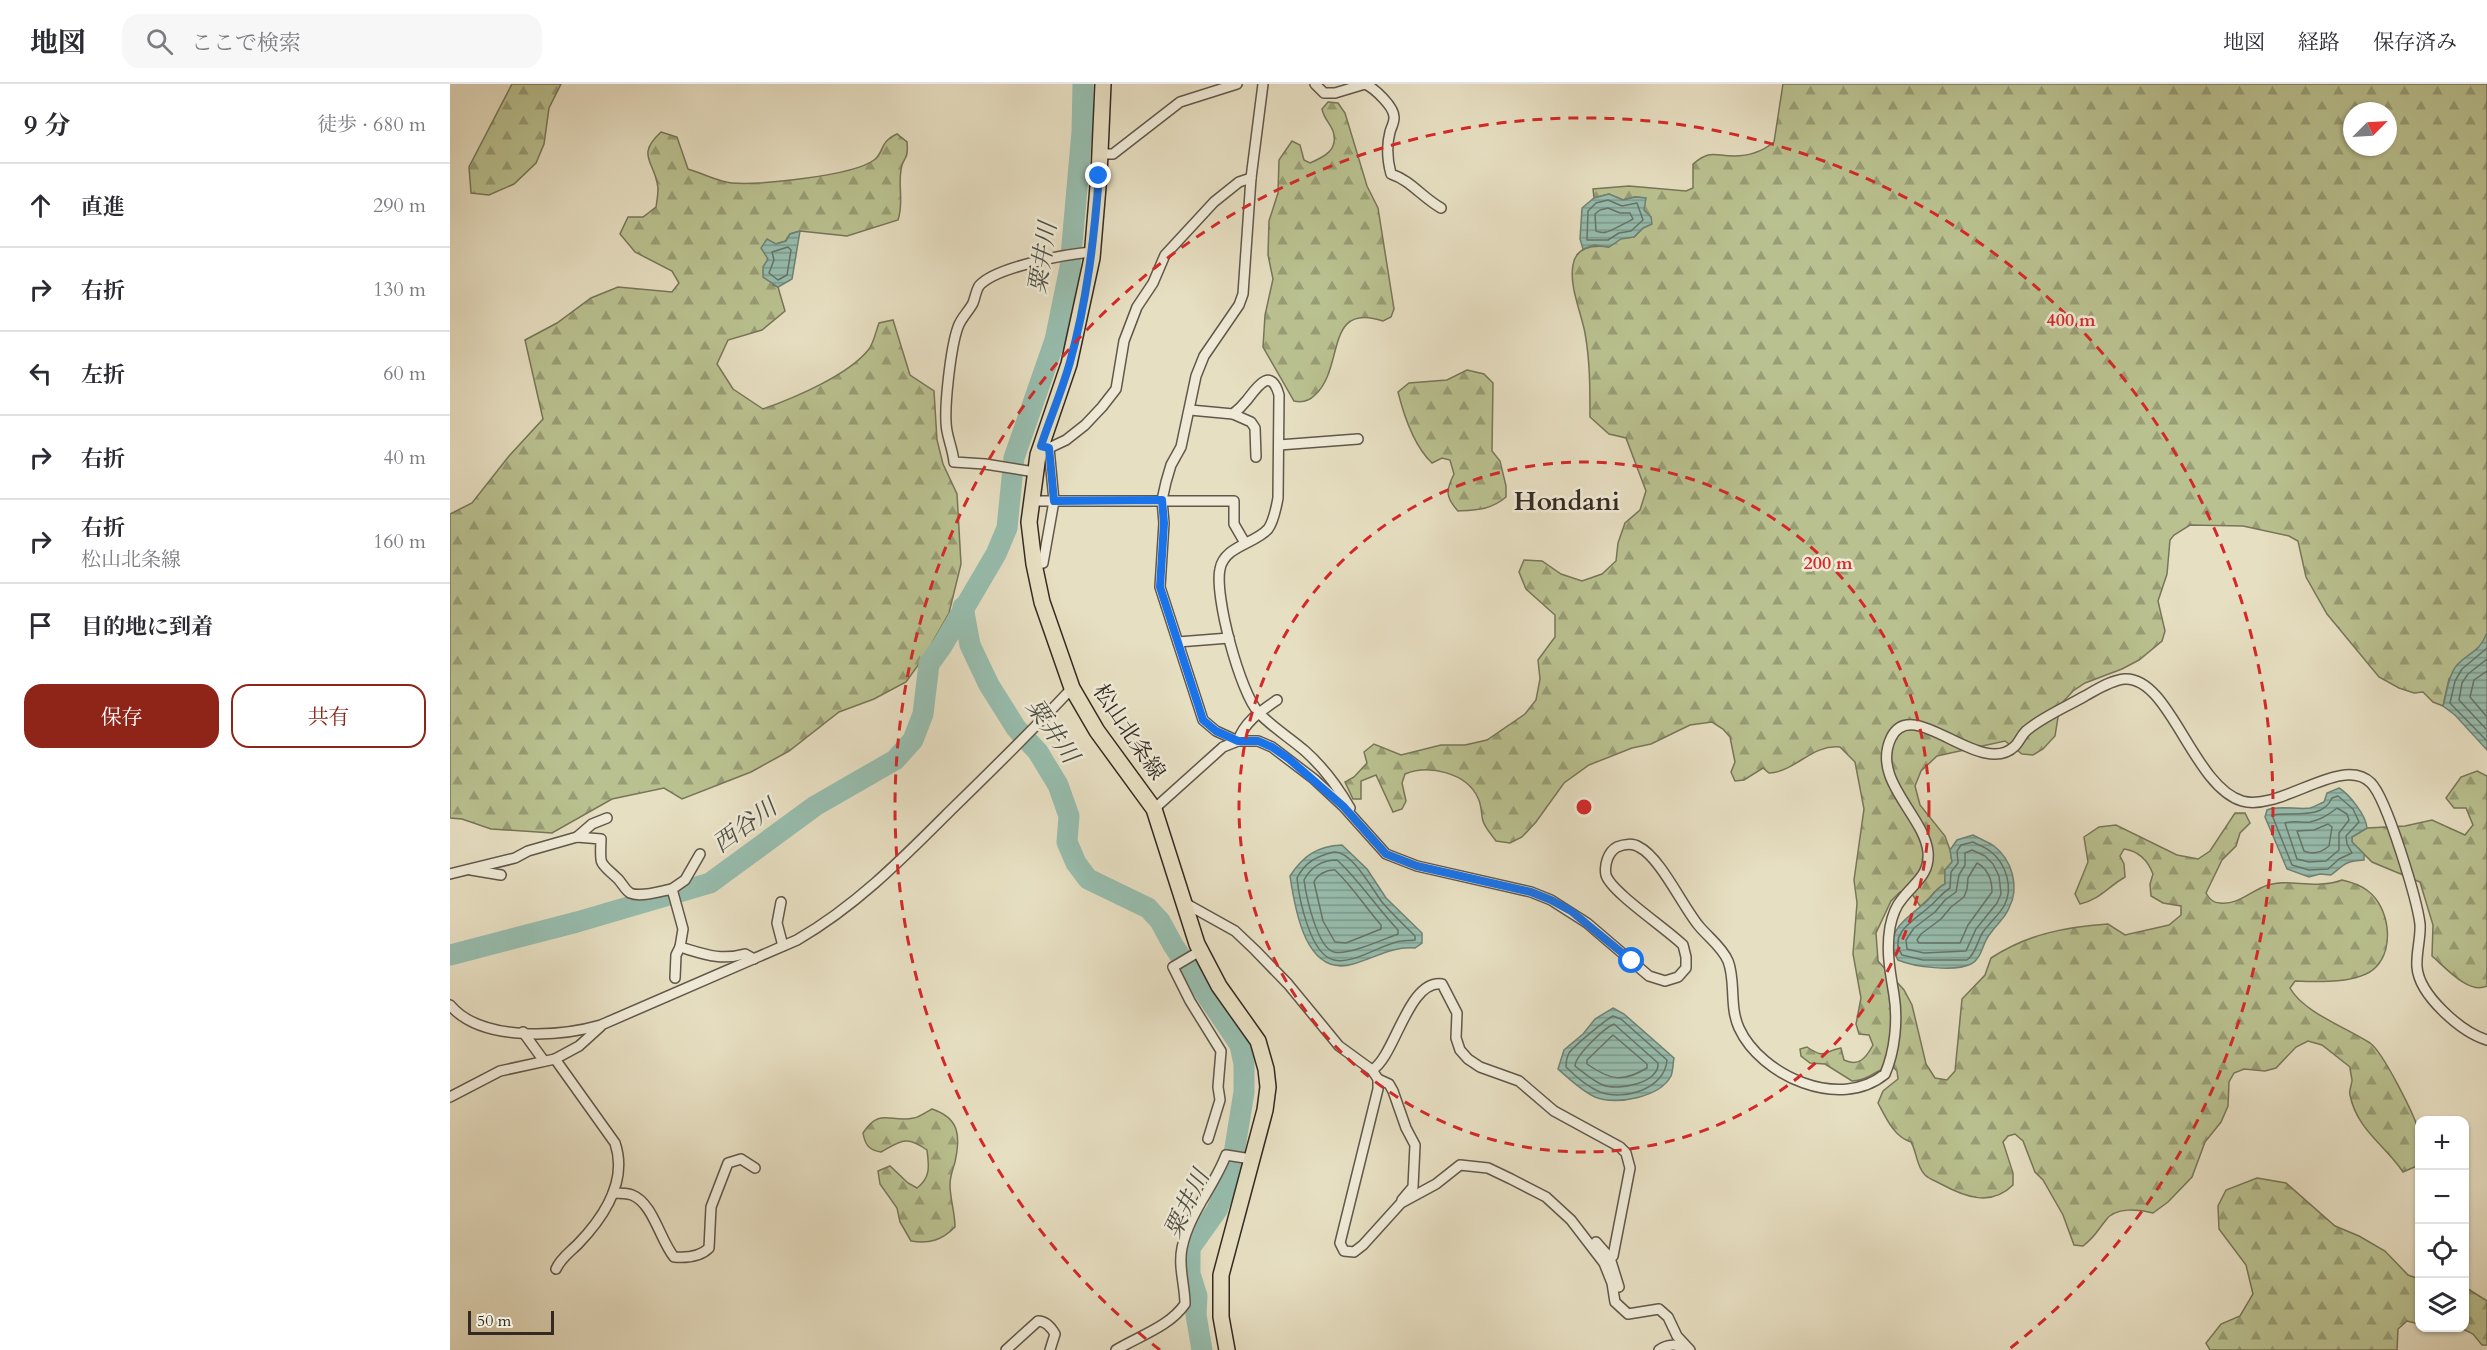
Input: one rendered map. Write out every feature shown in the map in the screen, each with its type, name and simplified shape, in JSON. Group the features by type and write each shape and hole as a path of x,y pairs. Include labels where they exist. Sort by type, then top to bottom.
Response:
{"main road":[{"name":"松山北条線","path":"1103,84 1100,154 1087,253 1085,296 1069,364 1045,447 1031,471 1029,522 1034,564 1042,602 1072,688 1097,730 1154,809 1167,844 1195,954 1251,1030 1263,1054 1268,1087 1264,1110 1245,1158 1221,1275 1221,1317 1227,1350"}],"street":[{"path":"1100,154 1113,154 1180,102 1237,84"},
{"path":"1238,741 1216,731 1203,720 1160,587 1164,523 1162,500 1171,465 1181,447 1196,376 1204,356 1239,305 1243,294 1251,178 1263,84"},
{"path":"1315,84 1324,93 1335,93 1365,84 1376,90 1393,111 1394,118 1388,140 1387,159 1391,174 1403,178 1413,189 1441,208"},
{"path":"1034,564 1043,563 1054,501 1045,447 1085,425 1102,408 1116,389 1124,341 1137,308 1153,283 1165,255 1214,202 1239,182 1251,178"},
{"path":"1031,471 954,462 953,447 947,431 948,393 956,335 959,324 973,304 979,287 986,281 1003,272 1062,256 1087,253"},
{"path":"1233,414 1247,400 1254,388 1269,380 1274,382 1279,395 1278,498 1275,513 1268,528 1226,556 1220,566 1221,598 1229,638 1250,700 1258,713 1319,764 1343,796 1350,814"},
{"path":"1190,410 1233,414 1251,422 1255,428 1256,457"},
{"path":"1279,445 1358,439"},
{"path":"1031,501 1234,501 1234,524 1245,543"},
{"path":"1178,642 1229,638"},
{"path":"1154,809 1223,747 1238,741 1258,741 1272,747 1310,776 1350,814 1386,854 1417,866 1531,892 1551,900 1587,923 1649,976 1665,981 1678,977 1686,968 1683,945 1615,888 1606,876 1605,864 1611,852 1628,844 1639,846 1651,856 1698,925 1727,959 1730,968 1733,1011 1739,1028 1750,1046 1780,1074 1797,1082 1841,1089 1862,1087 1885,1074 1891,1054 1896,1016 1887,962 1893,913 1900,900 1922,878 1928,866 1928,849 1921,832 1898,795 1891,777 1888,748 1891,737 1897,729 1904,725 1920,725 1967,748 1992,753 2004,752 2015,747 2028,729 2041,721 2098,688 2126,679 2136,681 2154,694 2217,787 2242,801 2254,802 2286,796 2334,776 2349,774 2362,776 2372,784 2388,812 2417,908 2421,937 2416,964 2418,977 2424,989 2465,1029 2487,1040"},
{"path":"450,1005 468,1022 483,1028 523,1032 579,1031 602,1025 783,946 823,925 855,902 890,871 1017,746 1072,688"},
{"path":"1238,741 1241,732 1258,713 1277,700"},
{"path":"1310,776 1319,764"},
{"path":"577,837 592,824 607,818"},
{"path":"450,874 471,870 577,837 601,839 600,859 603,866 632,893 638,895 674,894 686,880 700,854"},
{"path":"471,870 501,875"},
{"path":"674,894 683,929 676,955 675,978"},
{"path":"1182,901 1235,931 1287,984 1339,1046 1389,1084 1415,1145 1413,1187 1403,1197 1401,1203"},
{"path":"781,902 777,923 783,946"},
{"path":"680,947 719,958 729,959 745,954 754,959"},
{"path":"1195,954 1173,967 1221,1051 1218,1087 1220,1100 1208,1139"},
{"path":"1610,1258 1613,1256 1630,1168 1626,1153 1620,1147 1554,1111 1519,1081 1480,1067 1468,1059 1460,1050 1456,1038 1454,1027 1457,1013 1442,984 1436,983 1429,986 1418,998 1392,1040 1375,1075 1378,1089 1340,1243 1344,1251 1354,1252 1401,1203 1436,1184 1460,1165 1488,1168 1546,1197 1584,1234 1609,1274 1614,1302 1628,1314 1664,1311 1677,1336 1688,1350"},
{"path":"450,1097 500,1071 555,1059 579,1046 602,1025"},
{"path":"523,1032 544,1061"},
{"path":"555,1059 615,1143 619,1155 616,1184 596,1224 560,1261 556,1269"},
{"path":"1116,1350 1130,1340 1151,1333 1185,1304 1180,1266 1182,1248 1195,1211 1219,1173 1226,1155 1245,1158"},
{"path":"613,1192 632,1194 645,1203 666,1247 674,1257 685,1258 705,1252 708,1248 711,1207 729,1163 741,1159 755,1168"},
{"path":"1584,1234 1595,1240 1610,1258 1619,1290 1614,1302"},
{"path":"1006,1350 1038,1321 1043,1321 1052,1328 1055,1334 1050,1350"},
{"path":"1659,1350 1673,1345 1682,1346 1688,1350"}],"green space":[{"path":"512,84 561,84 549,108 544,144 536,163 514,184 489,195 471,193 469,167"},
{"path":"1783,84 2487,84 2487,633 2482,646 2449,679 2443,706 2433,702 2423,692 2414,693 2399,688 2379,677 2327,614 2306,577 2298,541 2289,536 2243,526 2190,525 2170,540 2167,574 2158,601 2165,631 2162,641 2139,660 2085,683 2073,691 2060,705 2055,736 2043,749 2033,755 2022,754 2005,741 1937,756 1921,771 1915,786 1920,805 1945,836 1952,862 1945,870 1945,884 1920,906 1912,894 1900,892 1891,901 1876,933 1878,961 1904,990 1912,1005 1926,1064 1935,1078 1947,1080 1955,1071 1962,999 1985,975 1991,958 2019,943 2047,933 2108,924 2125,935 2169,925 2181,915 2181,906 2163,903 2151,896 2150,884 2153,874 2148,865 2138,854 2124,849 2120,856 2124,864 2125,877 2098,896 2080,904 2075,894 2088,862 2084,837 2099,827 2116,825 2177,855 2198,859 2210,851 2235,813 2245,813 2250,823 2240,833 2236,846 2222,860 2206,893 2212,900 2218,903 2233,902 2276,883 2323,884 2342,880 2365,889 2381,907 2385,917 2387,938 2386,949 2376,967 2369,973 2349,979 2295,981 2290,988 2305,1005 2370,1043 2383,1058 2415,1122 2415,1167 2403,1172 2365,1128 2350,1095 2352,1081 2350,1067 2322,1045 2308,1041 2296,1047 2276,1068 2265,1071 2244,1069 2234,1073 2229,1082 2228,1106 2221,1122 2205,1142 2192,1177 2168,1202 2153,1213 2128,1210 2110,1216 2083,1246 2074,1245 2063,1215 2043,1180 2035,1172 2023,1141 2015,1134 2008,1136 2003,1142 2013,1173 2013,1185 2005,1192 1987,1198 1978,1198 1959,1193 1927,1176 1920,1167 1911,1142 1895,1131 1878,1103 1883,1091 1898,1079 1897,1071 1893,1067 1883,1069 1864,1079 1852,1081 1825,1064 1810,1063 1801,1056 1800,1049 1807,1047 1821,1054 1841,1048 1844,1060 1858,1062 1868,1054 1873,1045 1869,1035 1859,1034 1856,1024 1861,998 1853,954 1857,903 1854,880 1864,809 1855,762 1840,747 1821,750 1778,771 1769,773 1763,768 1744,780 1735,781 1731,772 1735,762 1730,737 1712,722 1690,725 1651,744 1632,748 1589,765 1564,783 1536,822 1522,837 1510,843 1496,841 1487,829 1473,789 1465,782 1446,773 1425,770 1405,774 1402,783 1406,801 1402,809 1393,812 1376,775 1361,781 1361,799 1353,799 1345,782 1354,777 1367,763 1364,752 1374,744 1401,755 1441,745 1465,745 1487,740 1525,714 1536,700 1540,679 1538,660 1555,637 1555,615 1526,589 1519,572 1524,560 1542,561 1561,574 1582,581 1602,574 1616,561 1618,543 1625,523 1640,510 1646,491 1626,438 1609,434 1590,417 1587,343 1572,273 1575,259 1582,250 1597,246 1609,247 1621,238 1634,237 1651,224 1651,217 1644,210 1645,198 1635,197 1623,200 1609,194 1594,198 1593,189 1629,186 1686,191 1693,188 1693,164 1704,156 1745,155 1774,142"},
{"path":"1328,102 1338,103 1345,113 1367,186 1378,208 1394,309 1391,317 1383,321 1364,317 1352,320 1343,329 1338,340 1324,383 1310,399 1297,402 1294,401 1263,347 1265,315 1273,279 1268,255 1269,221 1278,193 1279,160 1292,141 1300,145 1304,160 1310,163 1325,155 1332,148 1333,131 1322,109"},
{"path":"661,132 677,137 688,169 732,183 783,181 847,171 874,160 880,154 884,144 897,134 907,142 907,153 900,176 901,207 898,220 847,236 800,231 790,234 786,241 776,244 768,259 773,285 778,287 785,311 762,330 728,340 717,364 733,389 763,409 790,399 835,377 860,359 869,349 879,323 893,320 910,375 934,391 937,440 943,464 957,494 961,564 949,613 924,657 906,682 874,699 839,712 789,751 751,772 682,799 664,788 612,799 552,833 491,829 462,819 450,818 450,514 472,503 509,456 543,419 525,340 557,323 591,298 618,287 672,292 679,283 672,271 635,252 620,234 628,217 643,217 656,207 658,188 648,153 653,140"},
{"path":"1467,370 1484,374 1493,383 1492,451 1500,461 1506,486 1506,497 1489,507 1458,511 1448,493 1454,474 1450,460 1442,458 1432,463 1426,456 1410,430 1398,392 1409,383 1447,380"},
{"path":"2477,771 2487,776 2487,986 2480,988 2465,983 2432,956 2433,925 2420,882 2372,862 2352,842 2352,837 2367,828 2405,826 2432,820 2465,835 2473,825 2466,808 2454,808 2446,798 2461,777"},
{"path":"932,1109 948,1117 956,1129 958,1144 950,1185 955,1227 935,1240 911,1241 900,1222 897,1208 880,1184 878,1171 890,1166 908,1183 917,1188 927,1175 927,1150 914,1142 904,1141 881,1152 877,1151 868,1146 863,1133 869,1125 880,1118 914,1118"},
{"path":"2257,1178 2286,1183 2335,1226 2385,1251 2408,1275 2415,1278 2415,1323 2407,1321 2398,1329 2397,1350 2210,1350 2206,1343 2221,1324 2240,1316 2253,1294 2246,1265 2219,1229 2218,1206 2226,1190"},
{"path":"2469,1290 2487,1301 2487,1345 2482,1345 2469,1332"}],"water":[{"path":"1609,194 1623,200 1635,197 1646,198 1644,210 1651,217 1652,224 1643,228 1634,237 1621,239 1609,247 1594,245 1583,249 1580,239 1582,208 1594,198"},
{"path":"800,231 792,279 778,287 763,277 763,267 768,259 761,248 767,239 776,244 786,241 790,234"},
{"path":"2487,633 2487,750 2455,715 2443,706 2454,669 2477,649"},
{"path":"2339,788 2364,817 2367,828 2352,837 2352,842 2364,854 2364,860 2346,864 2331,875 2320,874 2309,877 2287,869 2265,817 2267,810 2312,808 2324,802 2327,793"},
{"path":"1973,835 1994,846 2010,866 2014,891 2007,912 1987,938 1975,962 1971,964 1955,968 1934,968 1898,960 1893,942 1898,927 1945,884 1945,870 1952,862 1950,850 1957,840"},
{"path":"1342,845 1367,869 1386,898 1422,933 1422,943 1415,948 1399,949 1353,964 1337,966 1324,961 1314,951 1300,922 1290,876 1312,853 1325,847"},
{"path":"1613,1008 1624,1014 1674,1058 1671,1076 1665,1083 1637,1098 1604,1100 1595,1097 1585,1092 1558,1069 1564,1050 1583,1034 1595,1019"}],"waterway":[{"name":"西谷川","path":"450,955 577,922 710,883 815,806 895,760 913,740 923,714 929,664 996,554 1007,528 1014,458 1055,340 1070,267 1082,132 1083,84"},
{"name":"粟井川","path":"963,607 970,645 989,685 1016,728 1038,752 1058,785 1069,816 1067,842 1076,863 1088,879 1148,908 1160,921 1173,945 1240,1045 1244,1064 1244,1092 1231,1172 1217,1210 1190,1248 1190,1274 1197,1296 1196,1315 1202,1350"}],"district":[{"name":"Hondani","path":"1567,501"}],"route":[{"path":"1099,176 1092,258 1079,327 1041,446 1049,448 1054,501 1162,500 1164,523 1160,587 1203,720 1208,726 1238,741 1258,741 1272,747 1289,759 1343,806 1386,854 1417,866 1531,892 1551,900 1571,911 1632,961"}]}
